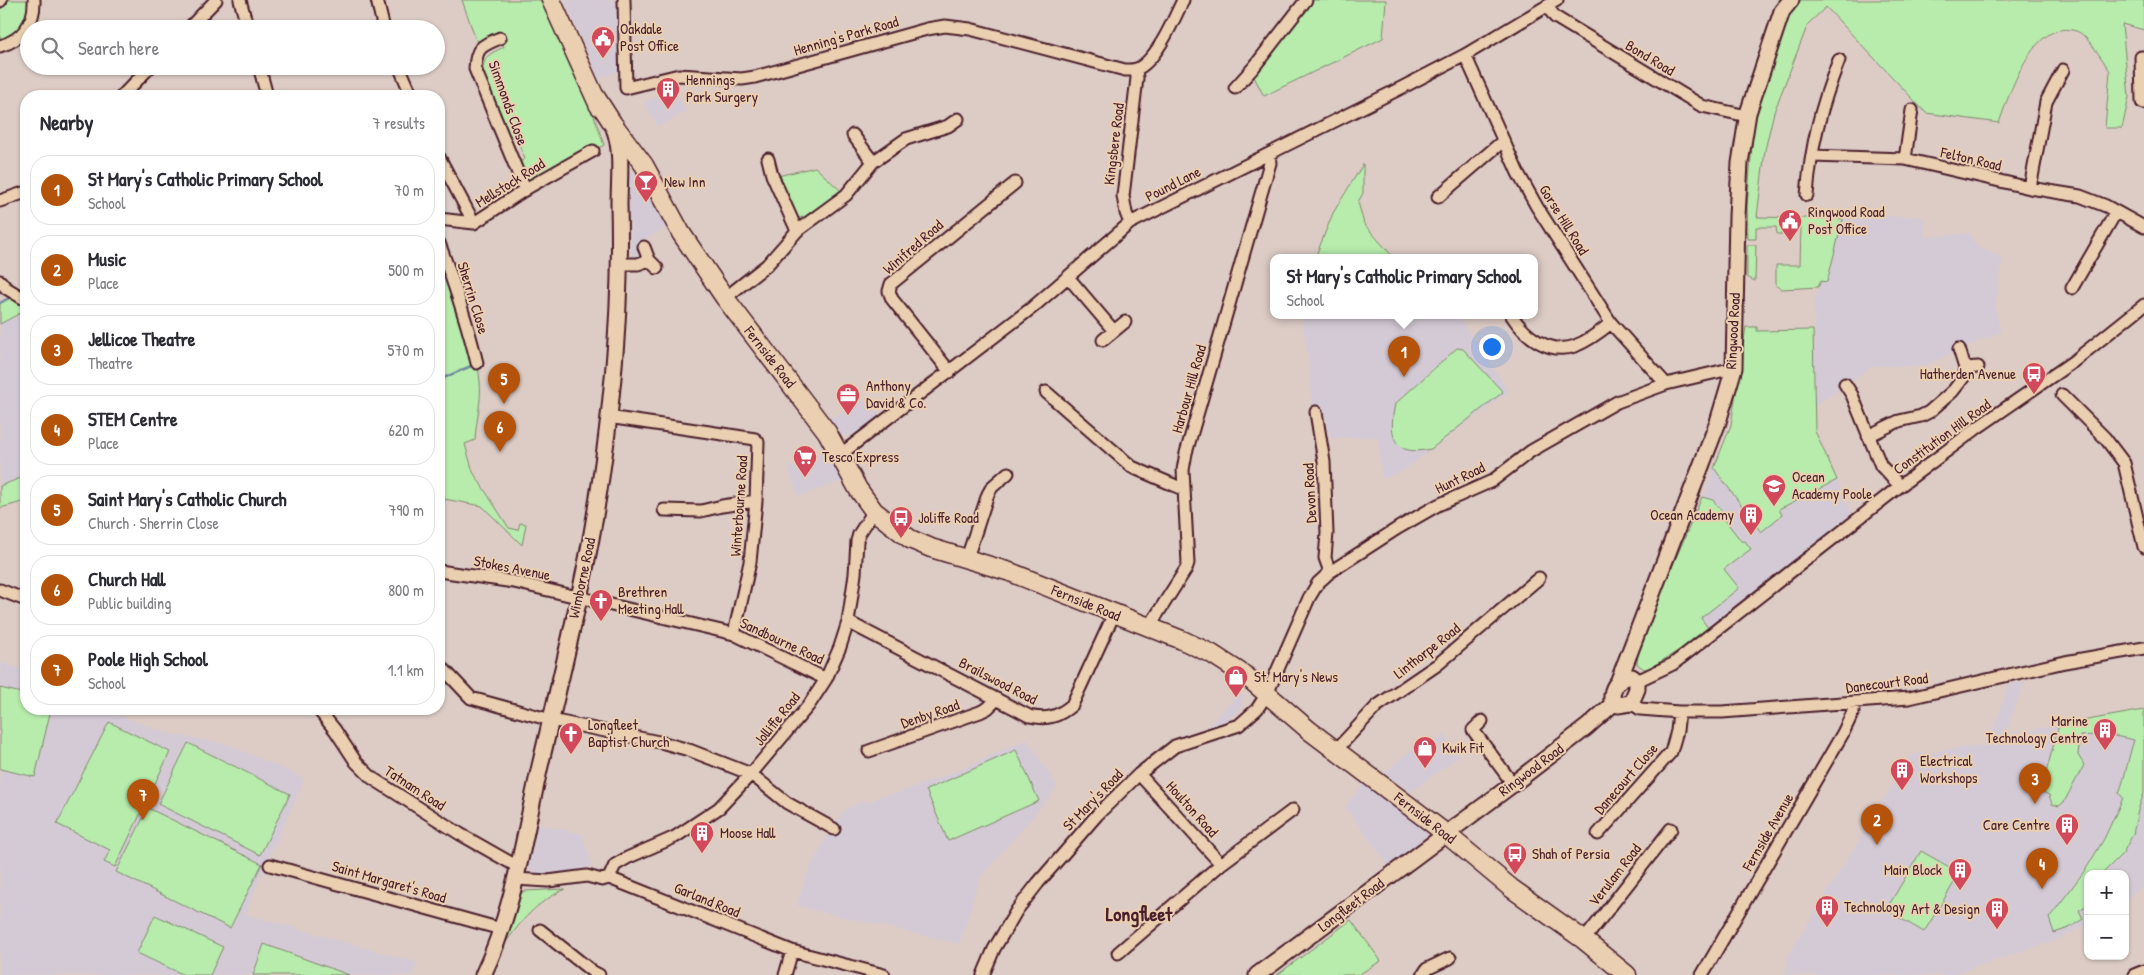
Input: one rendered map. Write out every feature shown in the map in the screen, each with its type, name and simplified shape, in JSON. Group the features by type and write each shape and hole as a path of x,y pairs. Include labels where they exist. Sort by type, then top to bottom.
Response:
{"highway":[{"name":"Wimborne Road","path":"551,0 595,96 614,131"},
{"name":"Fernside Road","path":"614,131 638,156 681,233 725,298 812,411 840,454 858,489 874,511 910,539 931,548 1010,572 1150,627 1212,654 1246,676 1336,750 1445,833 1511,888 1584,940 1627,975"}],"main road":[{"name":"Ringwood Road","path":"1619,680 1718,422 1734,368 1740,163 1748,116 1782,11 1791,0"},
{"name":"Wimborne Road","path":"484,975 501,929 517,873 592,532 608,417 615,346 619,264 619,170 614,131"},
{"path":"1629,654 1637,682 1637,689 1631,702 1622,706 1614,703 1612,696 1619,680 1627,677 1637,682"},
{"name":"Ringwood Road","path":"1445,833 1587,727 1614,703"},
{"name":"Longfleet Road","path":"1257,975 1445,833"}],"street":[{"path":"30,20 34,0"},
{"path":"197,20 216,0"},
{"path":"240,0 246,20"},
{"path":"377,0 382,20"},
{"name":"Henning's Park Road","path":"624,0 626,88 679,75 742,79 755,77 927,29 945,26 970,29 1125,70 1136,69"},
{"path":"1136,69 1150,59 1169,29 1183,0"},
{"path":"1235,88 1254,67 1306,0"},
{"name":"Bond Road","path":"1552,3 1555,16 1702,106 1748,116"},
{"name":"Pound Lane","path":"840,454 950,372 1068,277 1130,222 1269,154 1465,54 1552,3"},
{"path":"0,46 14,40 20,35"},
{"name":"Simmonds Close","path":"500,38 481,46 476,55 476,69 525,190"},
{"name":"Gorse Hill Road","path":"1465,54 1518,173 1537,206 1611,323 1666,384"},
{"path":"2144,57 2141,57 2142,102 2144,103"},
{"path":"1808,194 1812,156 1821,106 1839,60"},
{"name":"Kingsbere Road","path":"1130,222 1126,213 1124,196 1137,78 1136,69"},
{"path":"2030,188 2046,102 2059,85 2063,70"},
{"path":"128,90 142,75"},
{"path":"261,75 265,90"},
{"path":"404,75 410,90"},
{"path":"1905,160 1912,110"},
{"path":"725,298 767,265 797,231 846,195 873,162 906,139 948,126 958,119"},
{"path":"853,135 873,162"},
{"path":"1438,197 1503,141"},
{"name":"Mellstock Road","path":"445,220 474,223 525,190 593,151"},
{"name":"Harbour Hill Road","path":"1150,627 1186,570 1188,563 1183,489 1183,470 1186,453 1270,163 1269,154"},
{"name":"Felton Road","path":"1812,156 1905,160 2030,188 2080,196 2106,206 2144,227"},
{"path":"768,159 772,175 797,231"},
{"path":"445,168 474,223"},
{"name":"Winifred Road","path":"950,372 892,300 889,291 891,284 1015,183"},
{"path":"0,201 20,194"},
{"path":"2072,288 2116,212"},
{"path":"619,264 653,264 644,247"},
{"name":"Sherrin Close","path":"445,258 466,318 477,363"},
{"path":"1068,277 1114,330"},
{"path":"0,281 6,288 20,296"},
{"name":"Constitution Hill Road","path":"1637,682 1674,663 1900,486 1977,428 2074,361 2144,305"},
{"path":"1514,319 1520,328 1531,333 1542,344 1566,348 1586,340 1611,323"},
{"path":"1103,340 1125,322"},
{"path":"1868,436 1899,421 1921,416 1929,412 1960,384 1965,368 1959,349"},
{"path":"1965,368 1978,367"},
{"name":"Hunt Road","path":"1267,694 1309,598 1318,583 1330,572 1438,505 1492,481 1531,451 1618,402 1666,384 1734,368"},
{"path":"1845,384 1852,395 1881,466 1900,486"},
{"path":"1046,392 1132,467 1183,489"},
{"path":"2062,395 2105,438 2124,463 2144,548"},
{"name":"Devon Road","path":"1316,412 1324,462 1328,533 1325,558 1330,572"},
{"name":"Winterbourne Road","path":"608,417 755,439 758,446 756,501 750,562 734,634"},
{"path":"967,558 988,494 992,487 1008,473"},
{"path":"664,510 701,511 756,501"},
{"name":"Jolliffe Road","path":"609,878 615,866 626,858 666,841 720,808 809,705 826,679 840,647 848,622 855,574 857,540 874,511"},
{"name":"Stokes Avenue","path":"445,572 514,582 579,598"},
{"name":"Linthorpe Road","path":"1336,750 1377,706 1437,665 1539,578"},
{"path":"0,590 20,598"},
{"name":"Sandbourne Road","path":"579,598 734,634 826,679"},
{"name":"Brailswood Road","path":"848,622 1029,716 1051,718 1062,713 1072,705 1114,614"},
{"name":"Danecourt Road","path":"1631,702 1640,709 1679,712 1749,711 1909,698 2065,662 2144,648"},
{"path":"445,670 471,698 551,720 664,743 689,750 739,771 751,774 787,803 834,829"},
{"name":"St Mary's Road","path":"983,975 998,941 1017,910 1097,815 1139,774 1175,746 1239,725 1257,709 1267,694"},
{"name":"Denby Road","path":"869,751 980,712 988,708 997,699"},
{"name":"Fernside Avenue","path":"1702,975 1842,733 1853,712 1853,703"},
{"name":"Danecourt Close","path":"1598,834 1671,752 1677,731 1679,712"},
{"name":"Tatnam Road","path":"323,715 336,730 356,762 372,778 517,873"},
{"path":"1482,721 1473,730 1512,784"},
{"name":"Houlton Road","path":"1139,774 1222,864"},
{"path":"1118,953 1222,864 1294,810"},
{"name":"Verulam Road","path":"1584,940 1671,829"},
{"name":"Saint Margaret's Road","path":"270,864 501,929"},
{"name":"Garland Road","path":"517,873 548,881 587,876 602,880 609,878 792,952 884,975"},
{"path":"540,930 594,974"},
{"path":"784,975 792,952"},
{"path":"1423,975 1427,969 1450,958"},
{"path":"2134,975 2144,971"}],"shaded area":[{"path":"564,0 619,0 621,70 599,79"},
{"path":"673,88 686,111 658,127 644,103"},
{"path":"639,171 670,225 639,243 643,247 643,255 635,257 631,252 628,174"},
{"path":"1844,215 1924,217 1925,237 1969,233 1977,247 2003,258 1995,307 2001,332 1923,366 1872,366 1815,406 1814,303 1821,281 1827,281"},
{"path":"20,313 20,478 0,486 0,324"},
{"path":"1302,319 1460,319 1509,391 1403,471 1382,479 1378,437 1330,438 1324,411 1316,412 1312,408 1309,362"},
{"name":"Ocean Academy Poole","path":"1799,394 1853,516 1708,628 1686,598 1663,589 1695,518 1731,425"},
{"path":"864,400 879,417 865,429 850,435 836,436 825,421"},
{"path":"828,445 843,481 799,496 788,467 807,460"},
{"path":"0,662 20,669 20,715 118,715 170,734 230,745 305,779 267,861 246,914 418,963 413,975 0,975"},
{"path":"2025,682 2005,734 2144,711 2144,886 2129,897 2129,870 2084,870 2084,925 2060,939 1951,975 1785,975 1788,956 1911,755 1987,744 2009,684"},
{"path":"1241,690 1243,698 1241,708 1229,719 1204,731"},
{"path":"1444,734 1460,756 1410,792 1384,773 1419,743 1425,749"},
{"path":"1027,739 1058,787 980,878 959,944 797,906 806,877 827,836 843,812 863,801 870,802 881,796 895,794 965,768"},
{"path":"1368,780 1423,823 1427,834 1422,843 1390,868 1345,806"},
{"path":"534,823 582,834 593,866 558,875 534,873 527,864 527,856"}],"green space":[{"path":"8,0 30,0 25,20 20,20 20,28 0,42 0,10"},
{"path":"462,0 543,0 588,99 604,145 529,187 518,163 525,159 515,134 507,137 483,71 486,58 504,47 500,38 476,40"},
{"path":"1309,0 1386,0 1383,38 1264,96 1253,75"},
{"path":"1799,0 2144,0 2144,30 2122,24 2129,97 2122,128 2105,128 2110,71 2090,42 2076,31 2061,30 2047,36 2035,47 2016,78 1999,123 1926,113 1826,7 1808,24 1774,112 1765,150 1757,217 1843,219 1827,282 1821,281 1818,287 1782,289 1776,286 1776,265 1800,265 1801,227 1786,227 1786,234 1777,234 1776,227 1756,227 1756,239 1748,239 1747,206 1755,108 1787,14"},
{"path":"1363,164 1363,193 1358,202 1364,224 1390,254 1317,254 1333,213"},
{"path":"815,167 841,191 804,217 798,218 778,176"},
{"path":"1748,245 1756,245 1755,281 1747,277"},
{"path":"447,263 472,336 480,382 475,440 465,444 473,472 509,528 518,530 520,523 526,524 522,545 482,506 445,499 445,264"},
{"path":"15,294 20,297 20,313 0,324 0,303"},
{"path":"1746,327 1757,327 1757,331 1813,330 1815,431 1837,480 1779,509 1782,515 1761,532 1714,468 1731,425"},
{"path":"1457,348 1463,349 1503,392 1431,449 1418,451 1401,447 1393,435 1392,426 1395,404"},
{"path":"20,478 20,503 0,508 0,486"},
{"path":"1702,497 1713,500 1723,513 1721,515 1742,542 1745,541 1751,549 1724,569 1739,588 1701,618 1708,628 1691,643 1650,668 1644,669 1637,664 1638,655 1656,605"},
{"path":"0,688 20,693 20,715 50,715 35,777 0,769"},
{"path":"2144,710 2144,793 2133,834 2123,853 2106,870 2085,870 2104,839 2123,798 2119,793 2134,740 2105,734 2080,736 2078,755 2084,765 2064,802 2059,806 2052,804 2049,795 2041,791 2059,725"},
{"path":"109,722 170,752 115,867 104,862 110,850 57,824"},
{"path":"188,743 290,794 260,855 158,804"},
{"path":"1016,750 1039,801 948,841 926,790"},
{"path":"148,808 262,864 230,928 116,872"},
{"path":"1921,851 1960,873 1924,932 1886,910"},
{"path":"2084,872 2084,907 2079,910 2083,919 2069,928 2054,933 2049,918"},
{"path":"565,889 530,913 503,946 521,893 525,891"},
{"path":"155,915 223,947 210,975 184,975 137,953"},
{"path":"1351,920 1381,961 1358,975 1277,975"},
{"path":"264,944 349,975 253,975"}],"waterway":[{"path":"0,303 9,298"},
{"path":"445,377 471,366"}],"place":[{"name":"Oakdale Post Office","path":"603,59"},
{"name":"Hennings Park Surgery","path":"668,110"},
{"name":"New Inn","path":"646,203"},
{"name":"Ringwood Road Post Office","path":"1790,242"},
{"name":"St Mary's Catholic Primary School","path":"1404,377"},
{"name":"Hatherden Avenue","path":"2034,395"},
{"name":"Saint Mary's Catholic Church","path":"504,404"},
{"name":"Anthony David & Co.","path":"848,416"},
{"name":"Church Hall","path":"500,452"},
{"name":"Tesco Express","path":"805,478"},
{"name":"Ocean Academy Poole","path":"1774,507"},
{"name":"Ocean Academy","path":"1751,536"},
{"name":"Joliffe Road","path":"901,539"},
{"name":"Brethren Meeting Hall","path":"601,622"},
{"name":"St. Mary's News","path":"1236,698"},
{"name":"Marine Technology Centre","path":"2105,751"},
{"name":"Longfleet Baptist Church","path":"571,755"},
{"name":"Kwik Fit","path":"1425,769"},
{"name":"Electrical Workshops","path":"1902,791"},
{"name":"Jellicoe Theatre","path":"2035,804"},
{"name":"Poole High School","path":"143,820"},
{"name":"Music","path":"1877,845"},
{"name":"Care Centre","path":"2067,846"},
{"name":"Moose Hall","path":"702,854"},
{"name":"Shah of Persia","path":"1515,875"},
{"name":"STEM Centre","path":"2042,889"},
{"name":"Main Block","path":"1960,891"},
{"name":"Technology","path":"1827,928"},
{"name":"Art & Design","path":"1997,930"}],"district":[{"name":"Longfleet","path":"1139,914"}]}
